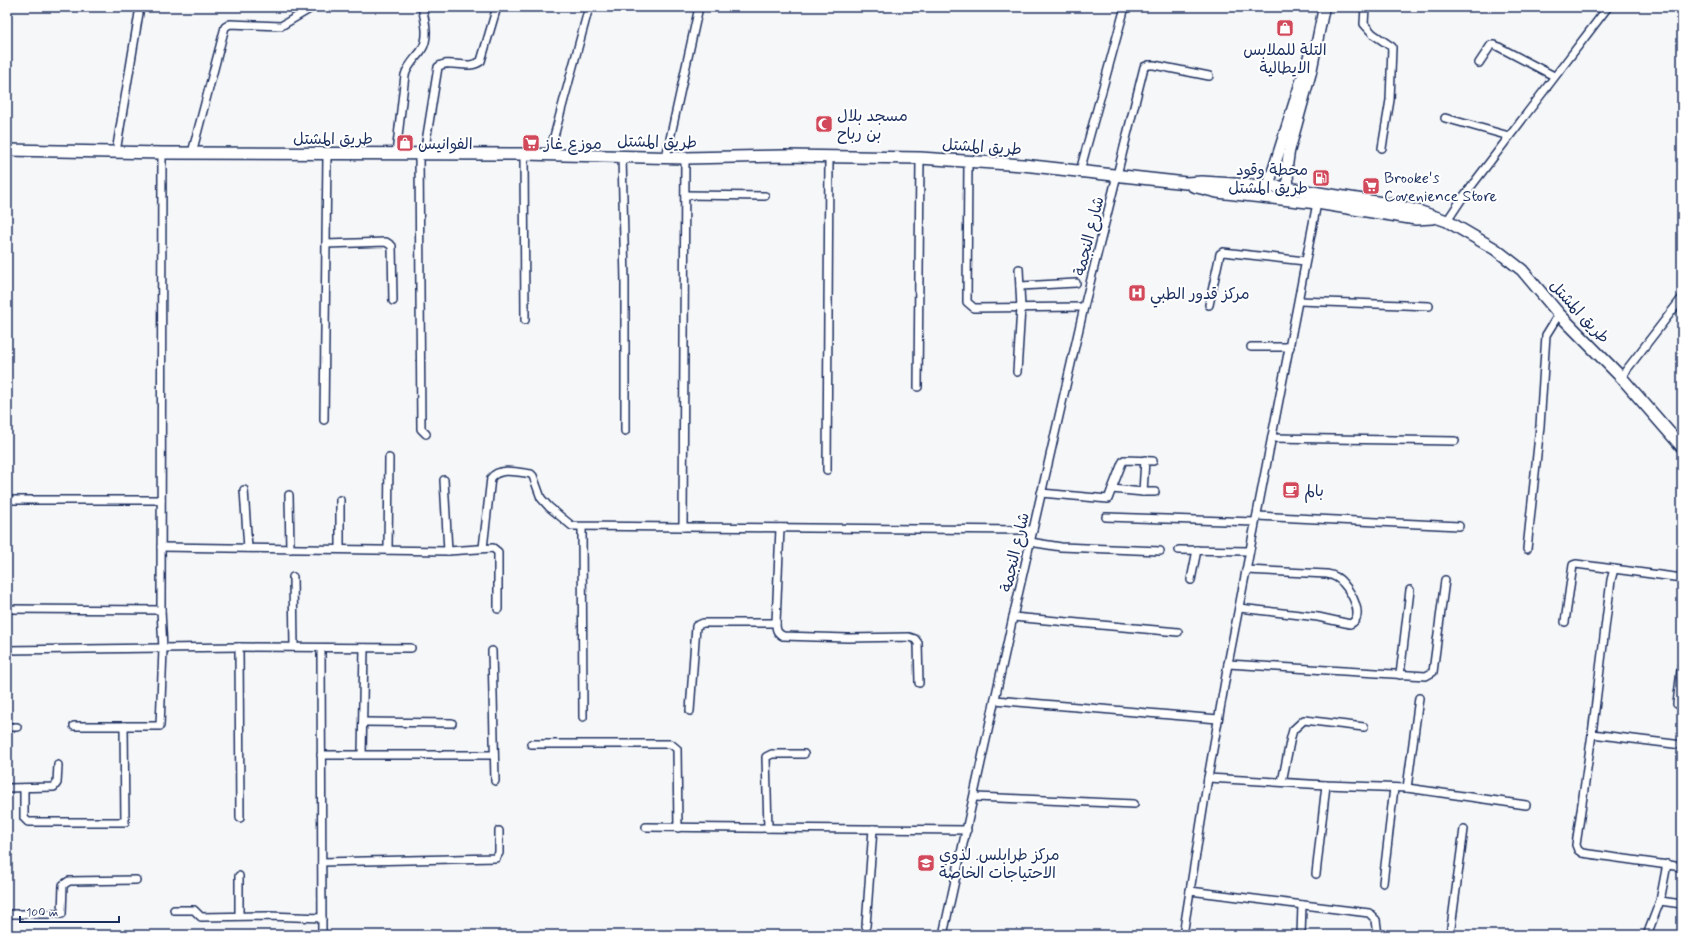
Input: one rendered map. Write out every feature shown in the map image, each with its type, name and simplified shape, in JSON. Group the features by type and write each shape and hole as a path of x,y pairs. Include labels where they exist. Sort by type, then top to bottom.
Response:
{"main road":[{"path":"1266,192 1324,7"},
{"path":"1289,195 1287,166 1289,152 1311,72 1318,30"},
{"name":"طريق المشتل","path":"7,150 162,153 524,154 685,158 786,156 829,158 920,158 968,160 1080,171 1186,183 1198,189 1266,192 1389,204 1418,211 1442,220 1496,249 1522,270 1559,314 1621,377 1682,447"},
{"name":"طريق المشتل","path":"1289,195 1317,204 1416,219 1442,220"}],"street":[{"path":"116,152 140,7"},
{"path":"192,153 225,27 230,24 281,26 313,7"},
{"path":"396,154 405,75 407,68 425,44 426,36 422,7"},
{"path":"426,434 421,429 422,154 438,67 445,64 471,66 481,61 497,7"},
{"path":"549,155 589,7"},
{"path":"666,157 699,7"},
{"path":"1080,171 1125,7"},
{"path":"1365,7 1364,24 1373,34 1392,47 1390,100 1382,148"},
{"path":"1442,220 1463,197 1608,7"},
{"path":"1479,63 1491,45 1495,45 1554,76"},
{"name":"شارع النجمة","path":"943,935 968,830 1013,617 1084,307 1118,176 1144,67 1154,65 1209,76"},
{"path":"1445,118 1509,136"},
{"path":"74,726 160,726 163,649 161,610 162,153"},
{"path":"324,420 327,154"},
{"path":"524,154 525,320"},
{"path":"622,156 625,282 624,431"},
{"path":"683,527 685,158"},
{"path":"827,470 829,158"},
{"path":"918,387 920,158"},
{"path":"968,160 967,302 974,308 1084,307"},
{"path":"685,195 765,196"},
{"path":"1183,935 1228,664 1317,204"},
{"path":"326,244 386,242 392,246 393,301"},
{"path":"1209,305 1220,254 1224,252 1305,261"},
{"path":"1017,372 1021,308 1019,269"},
{"path":"1020,286 1076,283"},
{"path":"1621,377 1682,298"},
{"path":"1299,301 1429,306"},
{"path":"1527,549 1540,426 1546,334 1559,314"},
{"path":"1251,347 1290,348"},
{"path":"1272,438 1455,441"},
{"path":"388,550 389,458"},
{"path":"1042,493 1108,499 1124,460 1153,461"},
{"path":"1143,492 1145,460"},
{"path":"483,548 491,478 498,472 531,474 541,498 549,507 572,526 1033,530"},
{"path":"444,480 448,550"},
{"path":"1112,489 1155,492"},
{"path":"244,490 248,548"},
{"path":"289,495 290,549"},
{"path":"7,500 161,500"},
{"path":"340,500 340,549"},
{"path":"1106,517 1256,519 1459,526"},
{"path":"582,527 583,717"},
{"path":"780,528 776,630 783,636 848,638 909,637 915,639 918,643 919,683"},
{"path":"1030,542 1061,547 1160,551"},
{"path":"161,547 388,550 493,548 498,552 498,609"},
{"path":"1179,550 1249,551"},
{"path":"1192,580 1196,550"},
{"path":"1565,622 1573,565 1576,564 1682,578"},
{"path":"1614,569 1611,580 1592,734 1576,845 1578,850 1582,852 1682,866"},
{"path":"1239,608 1318,617 1350,624 1354,622 1356,618 1357,609 1350,593 1342,582 1333,576 1327,574 1246,570"},
{"path":"293,578 294,647"},
{"path":"1228,664 1426,676 1433,672 1445,580"},
{"path":"1400,675 1410,590"},
{"path":"7,609 161,610"},
{"path":"1013,617 1178,632"},
{"path":"690,711 696,626 703,623 776,623"},
{"path":"239,647 240,818"},
{"path":"7,650 239,647 411,648"},
{"path":"321,648 322,935"},
{"path":"362,754 364,648"},
{"path":"492,652 495,781"},
{"path":"1677,704 1682,662"},
{"path":"1407,788 1419,698"},
{"path":"995,700 1218,719"},
{"path":"1282,782 1293,730 1304,720 1364,727"},
{"path":"362,722 452,723"},
{"path":"24,788 24,818 28,822 125,822 124,726"},
{"path":"7,727 17,727"},
{"path":"1592,734 1682,745"},
{"path":"531,744 671,744 675,746 677,749 678,828"},
{"path":"768,828 766,757 772,754 804,754"},
{"path":"321,755 494,755"},
{"path":"7,788 54,787 57,783 58,765"},
{"path":"1208,778 1407,788 1526,805"},
{"path":"1316,874 1326,785"},
{"path":"1383,883 1394,788"},
{"path":"975,797 1134,804"},
{"path":"646,827 968,830"},
{"path":"1450,935 1464,828"},
{"path":"866,926 873,829"},
{"path":"322,862 496,858 499,853 499,831"},
{"path":"1646,935 1660,901 1667,864"},
{"path":"239,876 239,916"},
{"path":"7,914 62,914 63,885 69,881 136,880"},
{"path":"1190,891 1370,913 1376,920 1378,935"},
{"path":"1660,901 1682,904"},
{"path":"1301,935 1302,905"},
{"path":"174,910 194,910 201,917 239,916 322,918"}],"place":[{"name":"التلة للملابس الايطالية","path":"1285,28"},
{"name":"مسجد بلال بن رباح","path":"824,124"},
{"name":"الفوانيس","path":"405,143"},
{"name":"موزع غاز","path":"531,143"},
{"name":"محطة وقود طريق المشتل","path":"1321,178"},
{"name":"Brooke's Covenience Store","path":"1371,186"},
{"name":"مركز قدور الطبي","path":"1137,293"},
{"name":"بالم","path":"1291,490"},
{"name":"مركز طرابلس. لذوي الاحتياجات الخاصة","path":"926,863"}]}
